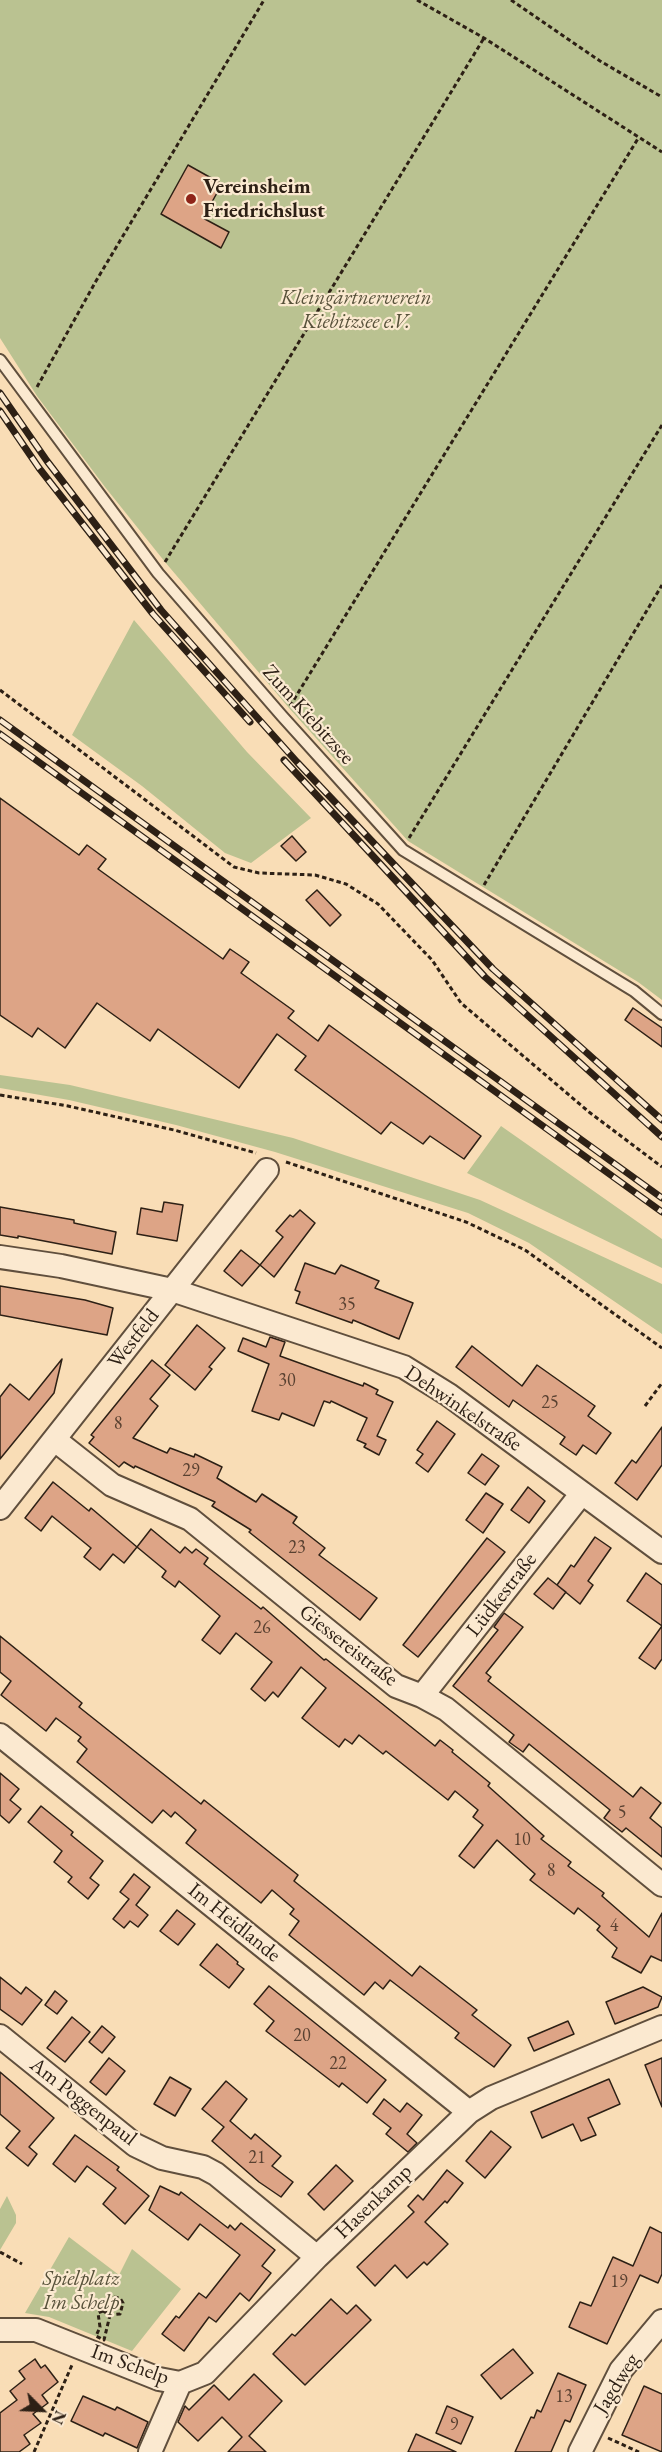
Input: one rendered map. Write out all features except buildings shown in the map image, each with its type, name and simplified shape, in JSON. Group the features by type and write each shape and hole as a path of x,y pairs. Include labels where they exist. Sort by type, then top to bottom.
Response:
{"street":[{"name":"Westfeld","path":"0,1508 270,1162"},
{"name":"Dehwinkelstraße","path":"0,1257 61,1266 172,1290 404,1367 449,1395 662,1552"},
{"name":"Giessereistraße","path":"55,1440 112,1485 190,1519 396,1686 446,1709 662,1885"},
{"name":"Lüdkestraße","path":"422,1696 582,1494"},
{"name":"Im Heidlande","path":"0,1735 469,2112"},
{"name":"Hasenkamp","path":"180,2383 205,2373 317,2257 469,2112 491,2098 662,2027"},
{"name":"Am Poggenpaul","path":"0,2036 135,2145 162,2158 203,2167 216,2174 317,2257"},
{"name":"Jagdweg","path":"580,2452 621,2370 662,2321"},
{"name":"Im Schelp","path":"0,2330 36,2330 159,2379 180,2383"},
{"path":"150,2452 180,2383"}],"lane":[{"name":"Zum Kiebitzsee","path":"0,360 158,573 282,716 403,850 634,991 662,1014"}],"path":[{"path":"29,401 96,281 264,0"},
{"path":"417,0 484,38 662,152"},
{"path":"512,0 600,61 662,97"},
{"path":"158,573 484,38"},
{"path":"282,716 639,137"},
{"path":"403,850 662,425"},
{"path":"478,897 662,585"},
{"path":"0,690 141,794 234,867 259,873 315,875 346,884 378,904 432,960 460,1003 589,1112 662,1167"},
{"path":"0,1095 68,1106 174,1130 466,1222 525,1250 662,1348"},
{"path":"645,1406 662,1383"},
{"path":"0,2252 22,2264"},
{"path":"103,2311 110,2315 120,2314 123,2303 120,2298 111,2299 103,2311 98,2313 100,2326 96,2336 104,2340 110,2315"},
{"name":"Im Schelp","path":"34,2452 80,2347"},
{"path":"590,2430 639,2452"}],"green space":[{"name":"Kleingärtnerverein Kiebitzsee e.V.","path":"0,0 662,0 662,1000 638,982 408,841 289,708 165,562 37,396 0,338"},
{"path":"134,620 247,752 311,818 251,863 225,853 142,786 72,735"},
{"path":"0,1075 70,1085 293,1138 480,1200 662,1284 662,1334 529,1243 468,1213 275,1152 176,1125 69,1100 0,1088"},
{"path":"501,1126 662,1239 662,1268 467,1173"},
{"path":"7,2196 16,2215 16,2223 0,2250 0,2209"},
{"name":"Spielplatz Im Schelp","path":"69,2237 119,2275 132,2249 181,2289 132,2351 49,2317 25,2313"}],"railway":[{"path":"0,393 47,461 161,610 297,762 493,969 662,1120"},
{"path":"0,411 39,468 153,614 250,722"},
{"path":"0,720 662,1198"},
{"path":"0,734 662,1212"},
{"path":"284,760 485,977 662,1137"}],"place":[{"name":"Vereinsheim Friedrichslust","path":"191,199"}]}
